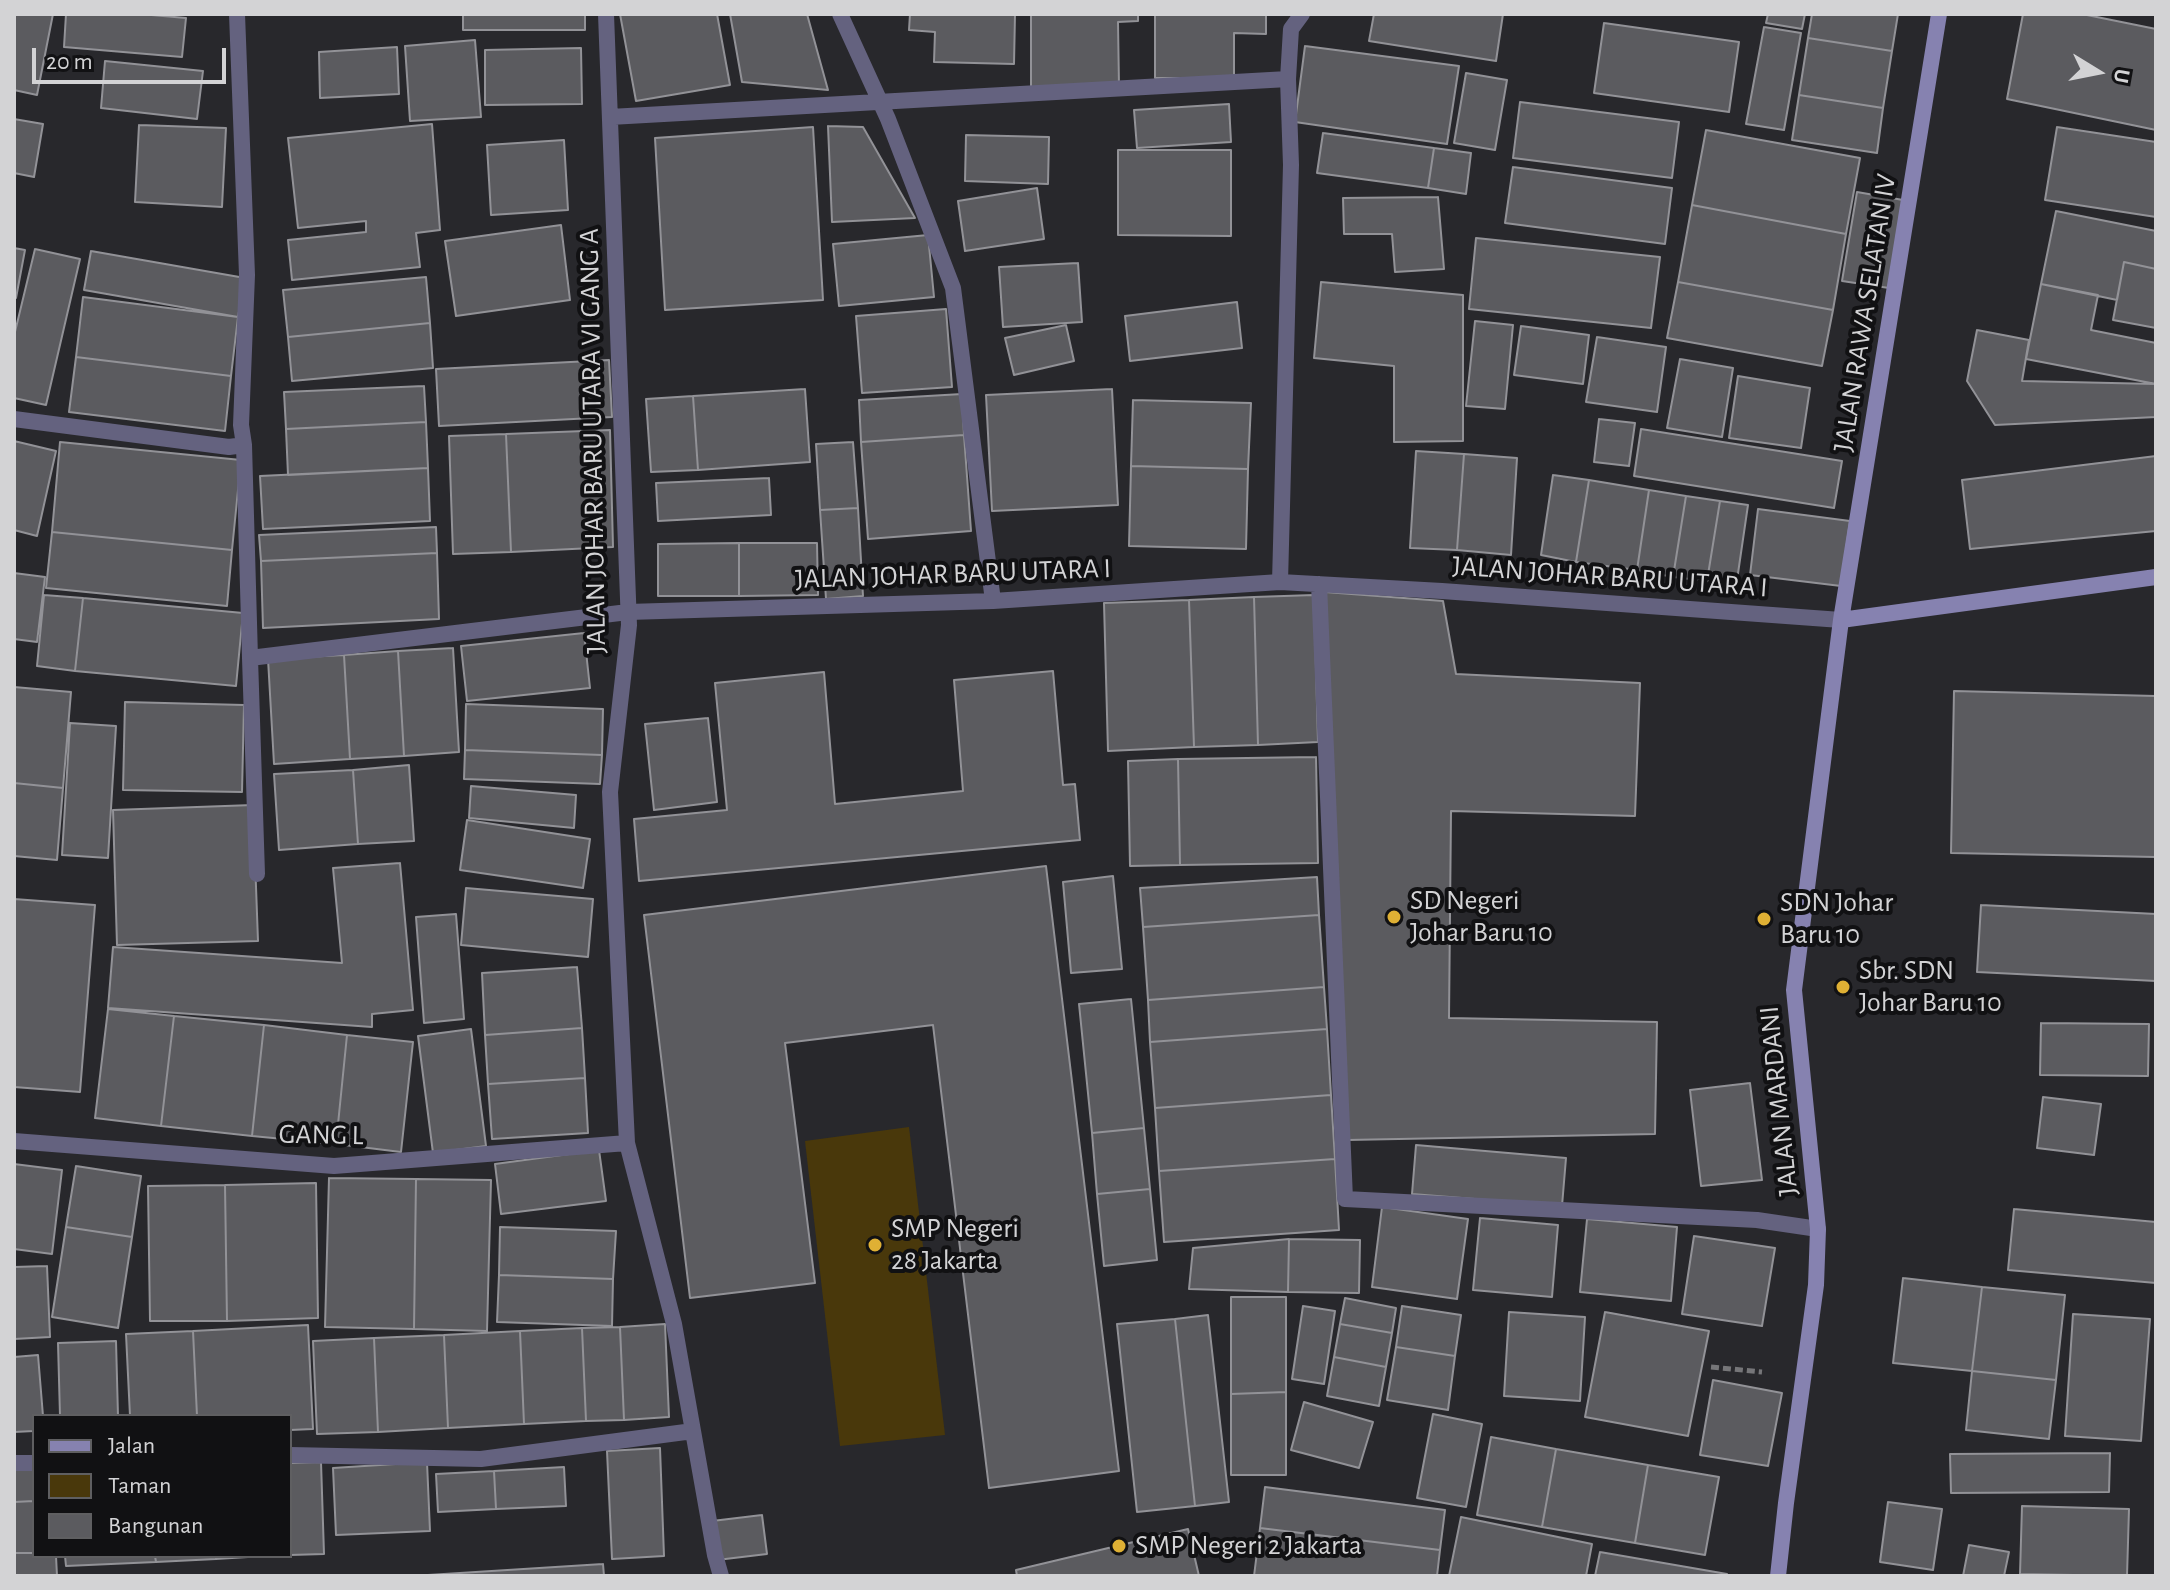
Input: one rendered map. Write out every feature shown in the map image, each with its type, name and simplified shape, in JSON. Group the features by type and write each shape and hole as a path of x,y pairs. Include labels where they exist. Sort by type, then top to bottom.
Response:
{"street":[{"path":"237,14 247,275 241,425 257,874"},
{"name":"JALAN JOHAR BARU UTARA VI GANG A","path":"606,14 629,625 610,792 627,1143 674,1324 721,1576"},
{"path":"840,14 880,101 953,288 993,601"},
{"path":"1280,582 1291,165 1288,79 1291,29 1302,14"},
{"name":"JALAN RAWA SELATAN IV","path":"1841,620 1939,14"},
{"path":"610,117 1288,79"},
{"path":"14,419 229,447 244,445"},
{"path":"1841,620 2156,577"},
{"name":"JALAN JOHAR BARU UTARA I","path":"250,658 628,612 993,601 1280,582 1841,620"},
{"path":"1319,584 1345,1199 1757,1220 1818,1229"},
{"name":"JALAN MARDANI","path":"1778,1576 1816,1285 1818,1229 1794,990 1841,620"},
{"name":"GANG L","path":"14,1141 334,1166 627,1143"},
{"path":"292,1455 481,1459 693,1431"}],"green space":[{"path":"909,1127 945,1435 840,1446 805,1141"}],"building":[{"path":"14,14 53,14 37,95 14,90"},
{"path":"66,14 140,14 186,18 182,57 64,47"},
{"path":"463,14 585,14 585,30 463,30"},
{"path":"620,14 717,14 730,85 636,101"},
{"path":"730,14 807,14 828,90 742,82"},
{"path":"910,14 1015,14 1014,64 934,62 935,32 909,30"},
{"path":"1031,14 1138,14 1138,21 1118,22 1119,87 1031,88"},
{"path":"1155,14 1266,14 1266,34 1234,33 1234,78 1155,78"},
{"path":"1374,14 1503,14 1496,61 1369,41"},
{"path":"1768,14 1805,14 1802,29 1766,23"},
{"path":"1812,14 1898,14 1892,51 1808,38"},
{"path":"2023,14 2082,14 2156,29 2156,130 2007,99"},
{"path":"1604,23 1739,42 1729,112 1594,93"},
{"path":"1764,27 1801,33 1784,130 1746,124"},
{"path":"1808,38 1892,51 1883,108 1799,95"},
{"path":"475,40 481,117 410,121 405,46"},
{"path":"1305,46 1459,66 1447,144 1295,122"},
{"path":"397,47 399,94 320,98 319,52"},
{"path":"581,48 582,104 485,105 485,50"},
{"path":"105,61 203,71 197,119 101,108"},
{"path":"1466,73 1507,80 1495,150 1454,143"},
{"path":"1799,95 1883,108 1877,153 1792,140"},
{"path":"1520,102 1679,122 1672,178 1513,158"},
{"path":"1229,104 1231,142 1137,148 1134,110"},
{"path":"14,119 43,124 34,177 14,173"},
{"path":"432,124 440,230 416,233 420,267 292,280 288,240 366,232 366,221 298,228 288,138"},
{"path":"139,125 226,128 222,207 135,202"},
{"path":"828,126 863,127 915,218 832,222"},
{"path":"813,127 823,300 665,310 655,138"},
{"path":"2057,127 2156,142 2156,217 2045,200"},
{"path":"1706,130 1860,158 1846,234 1692,205"},
{"path":"1323,133 1434,148 1428,188 1317,173"},
{"path":"966,135 1049,137 1048,184 965,181"},
{"path":"564,140 568,210 491,215 487,145"},
{"path":"1434,148 1471,153 1466,194 1428,188"},
{"path":"1118,150 1231,150 1231,236 1118,235"},
{"path":"1513,167 1672,188 1665,244 1505,223"},
{"path":"1037,188 1044,239 965,251 958,201"},
{"path":"1857,192 1903,200 1889,288 1842,281"},
{"path":"1438,197 1444,269 1395,272 1392,234 1344,234 1343,198"},
{"path":"1692,205 1846,234 1833,310 1678,282"},
{"path":"2056,211 2156,231 2156,269 2124,262 2117,300 2041,284"},
{"path":"561,225 570,300 456,316 445,241"},
{"path":"928,235 934,297 839,306 833,244"},
{"path":"1476,238 1660,257 1651,328 1469,309"},
{"path":"14,248 25,250 16,298 14,297"},
{"path":"35,249 80,259 46,405 14,398 14,336"},
{"path":"91,251 245,278 238,317 84,290"},
{"path":"2124,262 2156,269 2156,328 2113,320"},
{"path":"1078,263 1082,322 1003,327 999,267"},
{"path":"426,277 430,323 288,337 283,290"},
{"path":"1321,282 1463,295 1463,441 1394,442 1394,366 1314,358"},
{"path":"1678,282 1833,310 1822,366 1667,338"},
{"path":"2041,284 2098,295 2091,330 2156,343 2156,384 2026,359"},
{"path":"83,297 238,317 231,376 76,357"},
{"path":"1237,302 1242,348 1130,361 1125,316"},
{"path":"946,309 952,387 862,393 856,316"},
{"path":"1475,321 1513,325 1505,409 1466,406"},
{"path":"430,323 433,368 292,381 288,337"},
{"path":"1066,325 1074,361 1014,375 1005,338"},
{"path":"1521,326 1589,335 1583,384 1514,375"},
{"path":"1977,330 2029,340 2022,381 2156,384 2156,417 1995,425 1967,381"},
{"path":"1597,337 1666,347 1657,412 1586,402"},
{"path":"76,357 231,376 225,431 69,412"},
{"path":"1680,359 1733,368 1722,437 1667,428"},
{"path":"609,360 612,417 439,426 436,369"},
{"path":"1738,376 1810,388 1801,448 1729,438"},
{"path":"424,386 426,422 286,429 284,392"},
{"path":"805,389 810,462 698,470 693,396"},
{"path":"1112,389 1118,505 992,511 986,395"},
{"path":"962,394 964,435 861,442 859,400"},
{"path":"693,396 698,470 651,472 646,399"},
{"path":"1133,400 1251,403 1248,469 1131,466"},
{"path":"1599,419 1635,423 1629,466 1594,462"},
{"path":"426,422 428,468 288,475 286,429"},
{"path":"1641,429 1842,461 1834,508 1634,476"},
{"path":"610,430 613,547 511,552 506,434"},
{"path":"506,434 511,552 453,554 449,436"},
{"path":"964,435 971,531 868,539 861,442"},
{"path":"14,441 56,451 37,536 14,530"},
{"path":"60,442 241,460 232,550 52,532"},
{"path":"853,442 858,508 820,510 816,444"},
{"path":"1416,451 1464,454 1457,550 1410,548"},
{"path":"1464,454 1517,458 1511,555 1457,550"},
{"path":"2156,456 2156,531 1970,549 1962,480"},
{"path":"1131,466 1248,469 1246,549 1129,546"},
{"path":"428,468 430,521 263,529 260,476"},
{"path":"1553,475 1589,480 1576,562 1541,555"},
{"path":"769,478 771,515 658,521 656,483"},
{"path":"1589,480 1649,490 1637,570 1576,562"},
{"path":"1649,490 1686,496 1673,577 1637,570"},
{"path":"1686,496 1720,501 1707,581 1673,577"},
{"path":"1720,501 1748,505 1736,587 1707,581"},
{"path":"858,508 863,596 826,599 820,510"},
{"path":"1758,509 1850,521 1841,586 1750,575"},
{"path":"436,527 437,553 261,561 259,535"},
{"path":"52,532 232,550 227,606 46,588"},
{"path":"739,543 817,543 818,595 739,596"},
{"path":"739,543 739,596 658,596 658,544"},
{"path":"437,553 439,619 263,628 261,561"},
{"path":"14,573 45,577 37,642 14,639"},
{"name":"SD Negeri Johar Baru 10","path":"1325,592 1443,601 1456,674 1640,683 1635,816 1451,811 1449,1018 1657,1022 1655,1134 1347,1140"},
{"path":"44,595 83,598 75,671 37,666"},
{"path":"1314,595 1318,742 1258,745 1254,597"},
{"path":"1254,597 1258,745 1194,747 1189,600"},
{"path":"83,598 243,613 236,686 75,671"},
{"path":"1189,600 1194,747 1108,751 1104,603"},
{"path":"584,633 590,688 467,701 461,646"},
{"path":"453,648 459,752 404,756 398,651"},
{"path":"398,651 404,756 350,759 344,655"},
{"path":"344,655 350,759 274,764 268,659"},
{"path":"1053,671 1063,785 1075,784 1080,840 639,881 634,819 727,810 715,683 824,672 835,804 963,791 954,680"},
{"path":"14,687 71,692 63,788 14,783"},
{"path":"1954,691 2156,696 2156,857 1951,853"},
{"path":"125,702 244,705 242,792 123,790"},
{"path":"466,704 603,709 602,755 465,750"},
{"path":"708,718 717,802 654,810 645,724"},
{"path":"70,723 116,726 108,858 62,855"},
{"path":"465,750 602,755 600,784 464,779"},
{"path":"1316,757 1318,863 1180,865 1178,759"},
{"path":"1178,759 1180,865 1130,866 1128,761"},
{"path":"409,765 414,841 358,844 353,770"},
{"path":"353,770 358,844 279,850 274,774"},
{"path":"14,783 63,788 57,860 14,856"},
{"path":"471,786 576,795 574,828 469,818"},
{"path":"253,805 258,941 117,945 113,810"},
{"path":"467,820 590,839 583,888 460,870"},
{"path":"400,863 413,1010 372,1014 372,1027 108,1008 113,947 342,963 333,868"},
{"path":"1046,866 1119,1471 989,1488 933,1025 785,1043 815,1283 690,1298 644,915"},
{"path":"1113,876 1122,969 1071,973 1063,882"},
{"path":"1317,877 1319,915 1143,927 1140,888"},
{"path":"466,888 593,899 588,957 461,945"},
{"path":"14,899 95,905 80,1092 14,1087"},
{"path":"1981,905 2156,914 2156,981 1977,972"},
{"path":"456,914 464,1019 424,1023 416,917"},
{"path":"1319,915 1324,987 1148,1000 1143,927"},
{"path":"577,967 582,1028 485,1035 482,973"},
{"path":"1324,987 1327,1029 1150,1042 1148,1000"},
{"path":"1131,999 1144,1128 1092,1133 1079,1004"},
{"path":"108,1009 174,1016 161,1126 95,1118"},
{"path":"174,1016 264,1025 252,1136 161,1126"},
{"path":"2041,1023 2149,1024 2148,1076 2040,1075"},
{"path":"264,1025 347,1035 336,1144 252,1136"},
{"path":"582,1028 585,1078 488,1084 485,1035"},
{"path":"471,1029 486,1146 433,1153 418,1036"},
{"path":"1327,1029 1331,1095 1155,1108 1150,1042"},
{"path":"347,1035 413,1042 401,1152 336,1144"},
{"path":"585,1078 588,1133 492,1139 488,1084"},
{"path":"1750,1083 1762,1180 1701,1186 1690,1090"},
{"path":"1331,1095 1335,1159 1159,1171 1155,1108"},
{"path":"2043,1097 2101,1104 2094,1155 2037,1148"},
{"path":"1144,1128 1150,1189 1097,1194 1092,1133"},
{"path":"1416,1145 1566,1158 1562,1206 1412,1194"},
{"path":"599,1150 606,1201 501,1214 495,1164"},
{"path":"1335,1159 1339,1230 1164,1242 1159,1171"},
{"path":"14,1164 62,1170 52,1254 14,1249"},
{"path":"76,1166 141,1176 132,1237 66,1227"},
{"path":"329,1178 416,1179 414,1329 325,1327"},
{"path":"416,1179 491,1180 487,1331 414,1329"},
{"path":"316,1183 318,1318 227,1321 225,1185"},
{"path":"225,1185 227,1321 150,1321 148,1186"},
{"path":"1150,1189 1157,1260 1104,1266 1097,1194"},
{"path":"1382,1207 1468,1219 1457,1299 1372,1287"},
{"path":"2014,1209 2156,1222 2156,1283 2008,1270"},
{"path":"1480,1218 1558,1225 1552,1297 1473,1290"},
{"path":"1587,1219 1677,1227 1671,1301 1580,1292"},
{"path":"66,1227 132,1237 118,1328 52,1317"},
{"path":"500,1227 616,1231 613,1279 499,1275"},
{"path":"1694,1236 1775,1248 1762,1326 1682,1314"},
{"path":"1289,1239 1288,1292 1189,1289 1193,1248"},
{"path":"1289,1239 1360,1240 1359,1293 1288,1292"},
{"path":"47,1266 50,1337 14,1339 14,1267"},
{"path":"499,1275 613,1279 612,1326 497,1322"},
{"path":"1903,1278 1982,1287 1972,1371 1893,1363"},
{"path":"1982,1287 2065,1295 2056,1380 1972,1371"},
{"path":"1231,1297 1286,1297 1286,1392 1231,1394"},
{"path":"1345,1298 1396,1308 1392,1333 1340,1324"},
{"path":"1303,1306 1335,1311 1324,1384 1292,1379"},
{"path":"1402,1306 1461,1315 1455,1356 1396,1347"},
{"path":"1509,1312 1585,1317 1580,1401 1504,1396"},
{"path":"1605,1312 1709,1331 1688,1436 1585,1417"},
{"path":"2073,1314 2150,1319 2141,1441 2065,1436"},
{"path":"1208,1315 1229,1502 1195,1506 1175,1319"},
{"path":"1175,1319 1195,1506 1137,1512 1117,1324"},
{"path":"665,1324 669,1417 624,1420 620,1327"},
{"path":"1340,1324 1392,1333 1386,1367 1334,1357"},
{"path":"308,1325 313,1429 292,1430 292,1414 197,1414 193,1331"},
{"path":"620,1327 624,1420 586,1421 582,1328"},
{"path":"582,1328 586,1421 524,1424 520,1331"},
{"path":"193,1331 197,1414 130,1414 126,1334"},
{"path":"520,1331 524,1424 448,1428 444,1335"},
{"path":"444,1335 448,1428 378,1432 374,1338"},
{"path":"374,1338 378,1432 317,1434 313,1341"},
{"path":"116,1341 118,1414 60,1414 58,1343"},
{"path":"1396,1347 1455,1356 1448,1410 1387,1400"},
{"path":"38,1355 43,1414 32,1414 32,1431 14,1432 14,1357"},
{"path":"1334,1357 1386,1367 1379,1406 1327,1396"},
{"path":"1972,1371 2056,1380 2049,1439 1966,1430"},
{"path":"1713,1380 1782,1393 1768,1466 1700,1455"},
{"path":"1286,1392 1286,1475 1231,1475 1231,1394"},
{"path":"1304,1402 1373,1422 1359,1468 1291,1450"},
{"path":"1433,1414 1482,1424 1466,1507 1417,1498"},
{"path":"1491,1437 1556,1449 1542,1527 1477,1515"},
{"path":"660,1448 664,1556 612,1559 607,1451"},
{"path":"1556,1449 1648,1465 1635,1543 1542,1527"},
{"path":"2110,1453 2109,1492 1951,1493 1950,1454"},
{"path":"321,1462 324,1554 292,1555 292,1463"},
{"path":"427,1462 430,1531 336,1535 333,1468"},
{"path":"1648,1465 1719,1477 1705,1555 1635,1543"},
{"path":"564,1467 566,1506 496,1509 494,1471"},
{"path":"14,1468 32,1468 32,1501 14,1502"},
{"path":"494,1471 496,1509 438,1512 436,1474"},
{"path":"1265,1487 1445,1510 1440,1550 1260,1528"},
{"path":"32,1501 32,1553 14,1553 14,1502"},
{"path":"1888,1502 1942,1509 1933,1570 1880,1562"},
{"path":"2022,1506 2129,1509 2127,1576 2020,1574"},
{"path":"762,1515 767,1554 717,1560 712,1521"},
{"path":"1461,1517 1592,1544 1586,1576 1449,1576"},
{"path":"1260,1528 1440,1550 1437,1576 1254,1576"},
{"path":"1188,1529 1199,1576 1017,1576 1016,1570"},
{"path":"1969,1545 2009,1552 2004,1576 1963,1576"},
{"path":"1600,1552 1727,1574 1727,1576 1595,1576"},
{"path":"14,1553 32,1553 32,1558 56,1558 57,1576 14,1576"},
{"path":"65,1558 155,1558 156,1562 66,1566"},
{"path":"155,1558 216,1558 216,1559 156,1562"},
{"path":"603,1564 604,1576 412,1576"}],"place":[{"name":"SD Negeri Johar Baru 10","path":"1394,917"},
{"name":"SDN Johar Baru 10","path":"1764,919"},
{"name":"Sbr. SDN Johar Baru 10","path":"1843,987"},
{"name":"SMP Negeri 28 Jakarta","path":"875,1245"},
{"name":"SMP Negeri 2 Jakarta","path":"1119,1546"}]}
